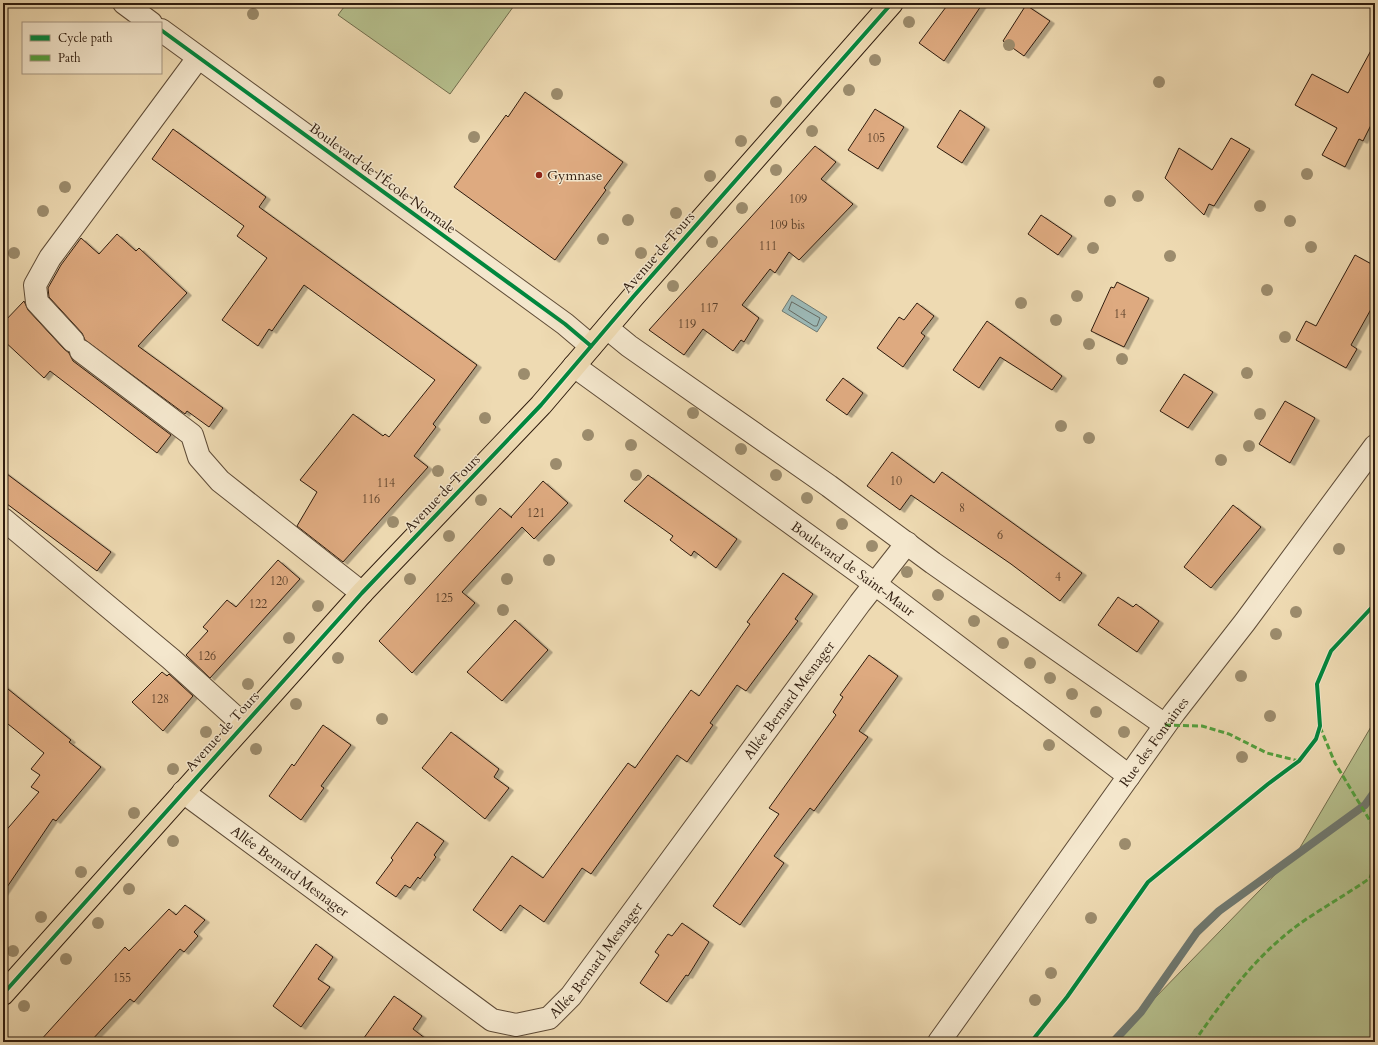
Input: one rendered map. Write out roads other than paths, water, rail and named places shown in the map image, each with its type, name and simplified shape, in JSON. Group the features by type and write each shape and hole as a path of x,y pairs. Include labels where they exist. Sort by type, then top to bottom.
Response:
{"main road":[{"name":"Avenue de Tours","path":"3,994 243,724 362,593 541,405 892,3"}],"street":[{"path":"124,3 150,22"},
{"name":"Boulevard de l'École Normale","path":"162,31 565,324 591,346"},
{"path":"198,58 50,258 35,285 37,302 77,346 192,435 198,457 220,481 362,593"},
{"path":"607,328 629,346 1165,725"},
{"name":"Boulevard de Saint-Maur","path":"574,366 876,584 1129,776"},
{"name":"Rue des Fontaines","path":"939,1042 1165,725 1245,622 1375,446"},
{"path":"3,519 171,659 243,724"},
{"name":"Allée Bernard Mesnager","path":"183,792 492,1020 516,1025 549,1018 571,996 907,543"}],"water":[{"path":"792,295 827,317 817,332 782,311"}],"waterway":[{"path":"1113,1042 1141,1012 1197,932 1219,911 1365,805 1375,791"}],"place":[{"name":"Gymnase","path":"539,175"}]}
